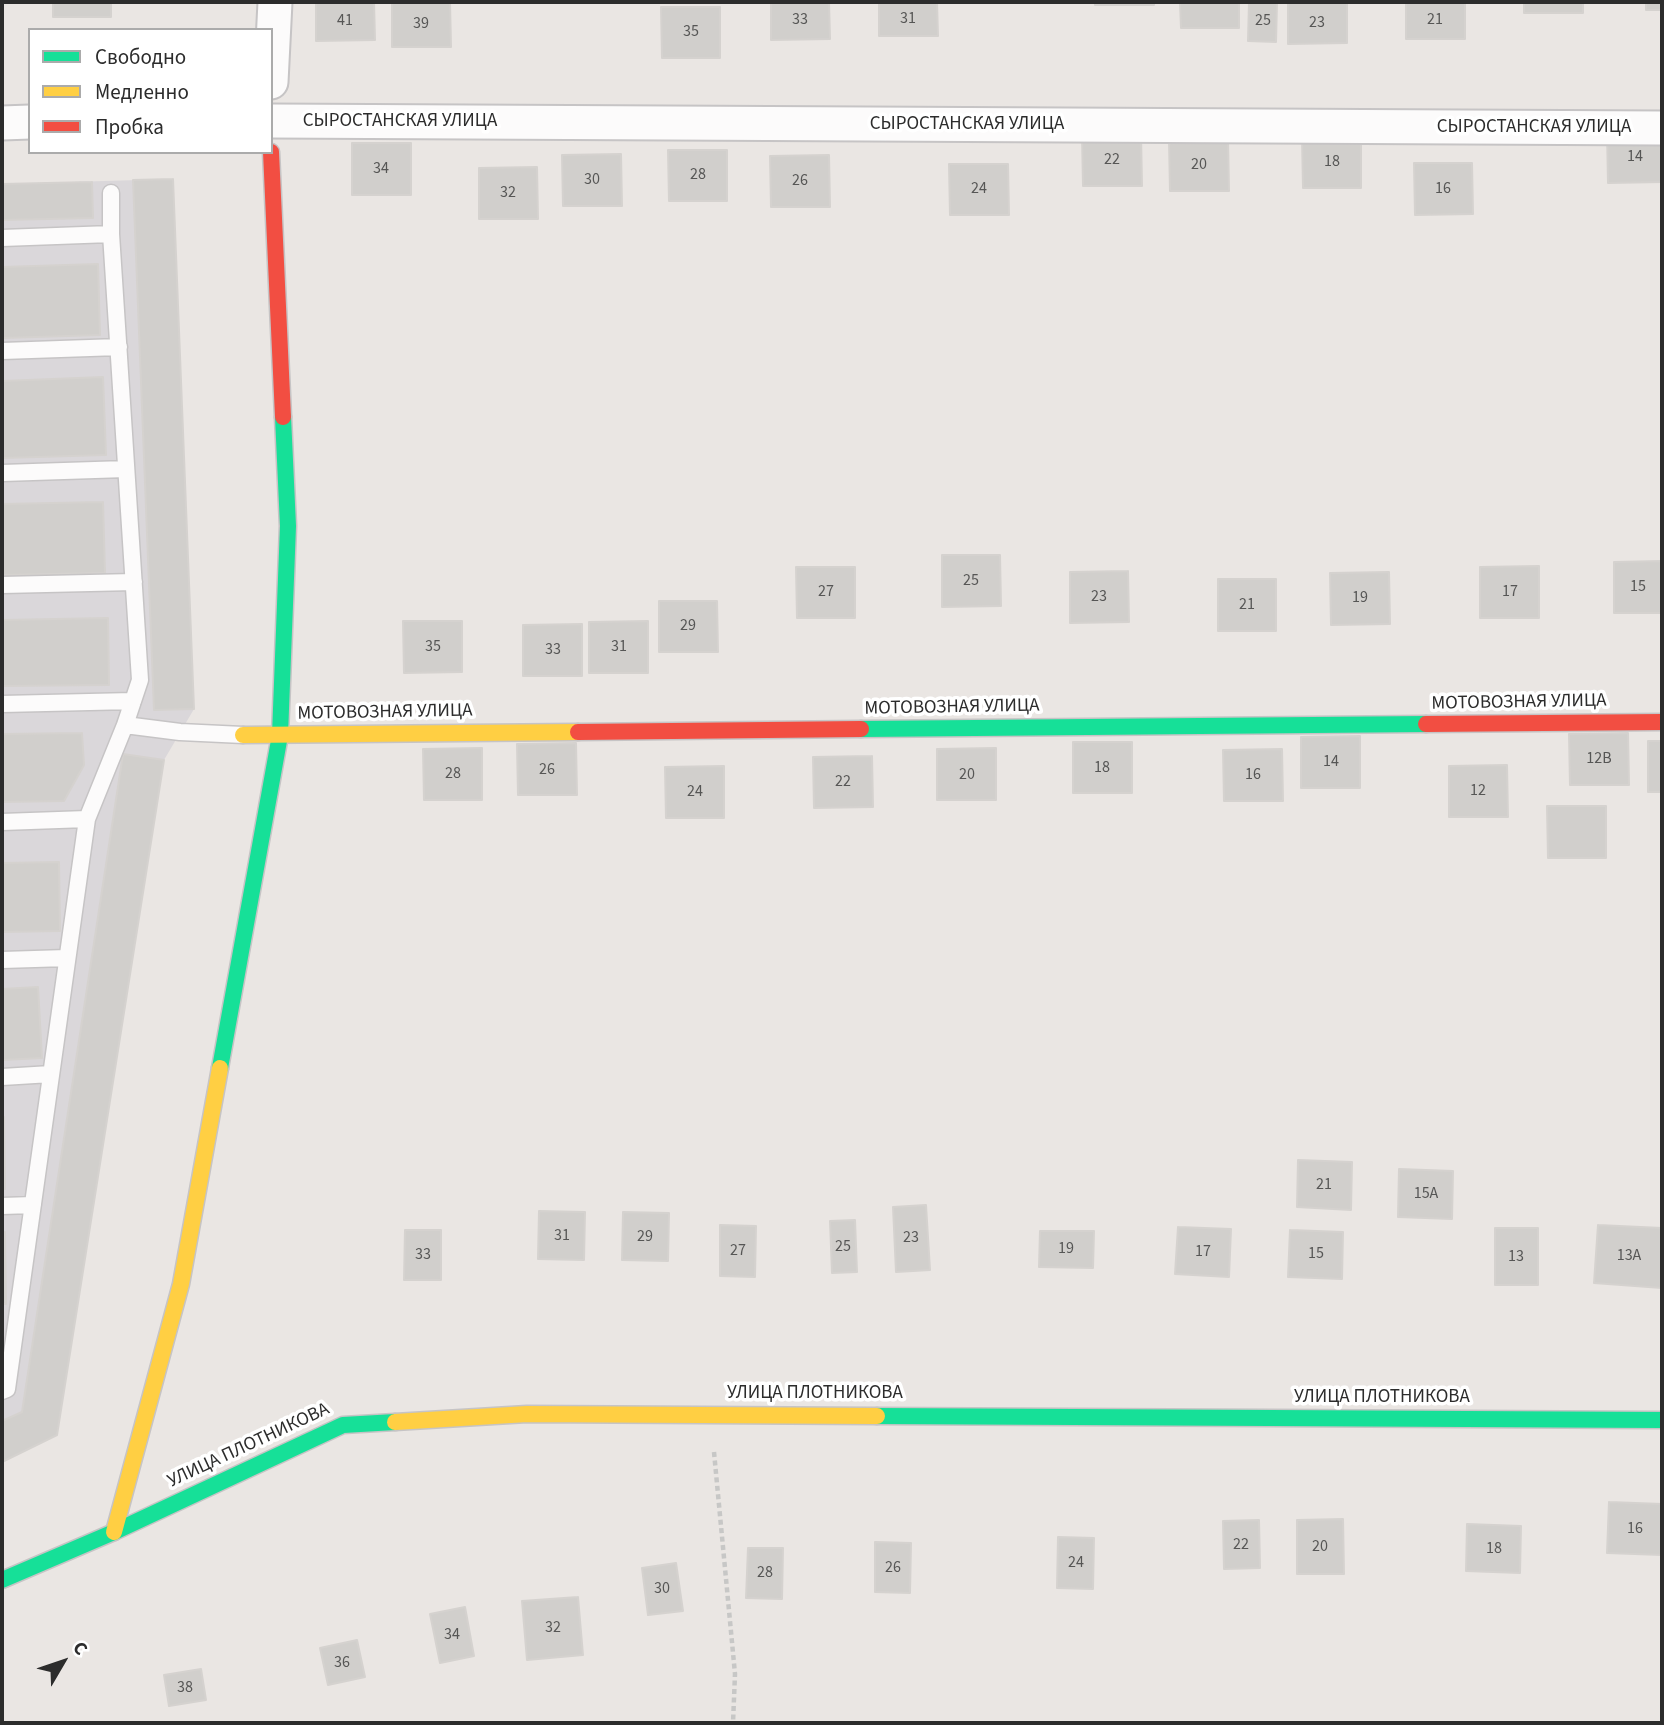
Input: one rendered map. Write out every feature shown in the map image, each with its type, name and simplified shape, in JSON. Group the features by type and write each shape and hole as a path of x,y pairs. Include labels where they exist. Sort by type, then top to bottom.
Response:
{"street":[{"path":"273,42 275,2"},
{"name":"СЫРОСТАНСКАЯ УЛИЦА","path":"273,121 1662,128"},
{"path":"2,123 28,122"},
{"path":"114,1532 181,1284 279,735 288,526 271,154"},
{"name":"МОТОВОЗНАЯ УЛИЦА","path":"243,736 1662,722"},
{"name":"УЛИЦА ПЛОТНИКОВА","path":"2,1580 114,1532 343,1425 527,1414 1662,1420"}],"lane":[{"path":"2,1391 7,1389 9,1319 33,1205 87,819 140,680 111,234 111,193"},
{"path":"2,238 111,234"},
{"path":"2,351 118,347"},
{"path":"2,473 126,468"},
{"path":"2,585 134,582"},
{"path":"2,704 133,701"},
{"path":"125,725 243,736"},
{"path":"2,822 87,819"},
{"path":"2,960 67,958"},
{"path":"2,1077 51,1074"},
{"path":"2,1206 33,1205"}],"path":[{"path":"710,1415 735,1674 733,1723"}],"shaded area":[{"path":"173,179 194,709 164,760 57,1435 2,1462 2,184"}],"building":[{"path":"53,2 111,2 111,17 53,17"},
{"path":"316,2 374,2 375,40 316,41"},
{"path":"392,2 450,2 451,47 392,47"},
{"path":"771,2 829,2 830,39 771,40"},
{"path":"879,2 937,2 938,36 879,36"},
{"path":"1095,2 1154,2 1154,5 1095,5"},
{"path":"1180,2 1239,2 1239,28 1181,28"},
{"path":"1249,2 1277,2 1276,42 1248,41"},
{"path":"1288,2 1347,2 1347,43 1288,44"},
{"path":"1406,2 1465,2 1465,39 1406,39"},
{"path":"1524,2 1583,2 1583,13 1524,13"},
{"path":"1646,2 1662,2 1662,10 1646,10"},
{"path":"661,7 720,7 720,58 662,58"},
{"path":"1607,131 1662,131 1662,182 1608,183"},
{"path":"1141,134 1142,186 1083,186 1082,135"},
{"path":"1361,136 1361,188 1303,188 1302,137"},
{"path":"1228,139 1229,191 1170,191 1169,140"},
{"path":"352,143 411,143 411,195 352,195"},
{"path":"668,150 727,150 727,201 669,201"},
{"path":"621,154 622,206 563,206 562,155"},
{"path":"829,155 830,207 771,207 770,156"},
{"path":"1414,163 1472,163 1473,214 1415,215"},
{"path":"949,164 1008,164 1009,215 950,215"},
{"path":"537,167 538,219 479,219 479,168"},
{"path":"173,179 194,709 154,710 133,180"},
{"path":"92,182 93,218 2,220 2,184"},
{"path":"98,264 100,335 2,338 2,267"},
{"path":"103,377 106,455 2,458 2,381"},
{"path":"103,502 105,573 2,575 2,504"},
{"path":"942,555 1000,555 1001,606 942,607"},
{"path":"1662,561 1662,613 1614,613 1614,562"},
{"path":"1539,566 1539,618 1480,618 1480,567"},
{"path":"796,567 855,567 855,618 797,618"},
{"path":"1128,571 1129,622 1070,623 1070,572"},
{"path":"1389,572 1390,624 1331,625 1330,573"},
{"path":"1218,579 1276,579 1276,631 1218,631"},
{"path":"659,601 717,601 718,652 659,652"},
{"path":"108,618 109,685 2,686 2,620"},
{"path":"403,621 462,621 462,672 404,673"},
{"path":"648,621 648,673 589,673 589,622"},
{"path":"582,624 582,676 523,676 523,625"},
{"path":"82,733 84,765 64,801 2,802 2,734"},
{"path":"1628,733 1629,785 1570,785 1569,734"},
{"path":"1360,736 1360,788 1301,788 1301,737"},
{"path":"1648,741 1662,741 1662,792 1648,792"},
{"path":"1073,742 1132,742 1132,793 1073,793"},
{"path":"576,743 577,795 518,795 517,744"},
{"path":"482,748 482,800 424,800 423,749"},
{"path":"996,748 996,800 937,800 937,749"},
{"path":"1282,749 1283,801 1224,801 1223,750"},
{"path":"123,754 164,760 57,1435 2,1462 2,1421 22,1412"},
{"path":"872,756 873,807 814,808 813,757"},
{"path":"1507,765 1508,817 1449,817 1449,766"},
{"path":"724,766 724,818 666,818 665,767"},
{"path":"1547,806 1606,806 1606,858 1548,858"},
{"path":"59,862 60,931 2,932 2,863"},
{"path":"38,987 42,1058 2,1060 2,989"},
{"path":"4,1117 5,1189 2,1189"},
{"path":"1298,1160 1352,1162 1351,1210 1297,1207"},
{"path":"1399,1169 1453,1171 1452,1219 1398,1217"},
{"path":"926,1205 930,1270 896,1272 893,1207"},
{"path":"539,1211 585,1212 584,1260 538,1259"},
{"path":"623,1212 669,1213 668,1261 622,1260"},
{"path":"855,1220 857,1272 832,1273 830,1221"},
{"path":"720,1225 756,1226 755,1277 720,1276"},
{"path":"1598,1225 1662,1228 1662,1288 1594,1283"},
{"path":"1178,1227 1231,1229 1229,1277 1175,1274"},
{"path":"1495,1228 1538,1228 1538,1285 1495,1285"},
{"path":"405,1230 441,1230 441,1280 404,1280"},
{"path":"1290,1230 1343,1232 1342,1279 1288,1277"},
{"path":"1040,1231 1094,1231 1093,1268 1039,1267"},
{"path":"5,1232 6,1304 2,1304 2,1233"},
{"path":"1609,1502 1662,1504 1662,1555 1607,1553"},
{"path":"1343,1519 1344,1574 1297,1574 1297,1520"},
{"path":"1259,1520 1260,1568 1224,1569 1223,1521"},
{"path":"1467,1524 1521,1526 1520,1573 1466,1571"},
{"path":"1058,1537 1094,1538 1093,1589 1057,1588"},
{"path":"875,1542 911,1543 910,1593 875,1592"},
{"path":"748,1548 783,1548 782,1599 746,1598"},
{"path":"676,1563 683,1611 648,1615 642,1568"},
{"path":"578,1597 583,1655 527,1660 522,1601"},
{"path":"465,1607 474,1656 440,1663 430,1614"},
{"path":"357,1640 365,1677 328,1685 320,1648"},
{"path":"201,1669 206,1700 169,1706 164,1675"}],"traffic: fast":[{"path":"220,1068 280,735 288,526 283,417"},
{"path":"861,729 1426,724"},
{"path":"877,1416 1662,1420"},
{"path":"2,1580 114,1532 343,1425 395,1422"}],"traffic: slow":[{"path":"243,735 578,732"},
{"path":"114,1532 181,1284 220,1068"},
{"path":"395,1422 527,1414 877,1416"}],"traffic: jam":[{"path":"271,154 283,417"},
{"path":"1426,724 1662,722"},
{"path":"578,732 861,729"}]}
